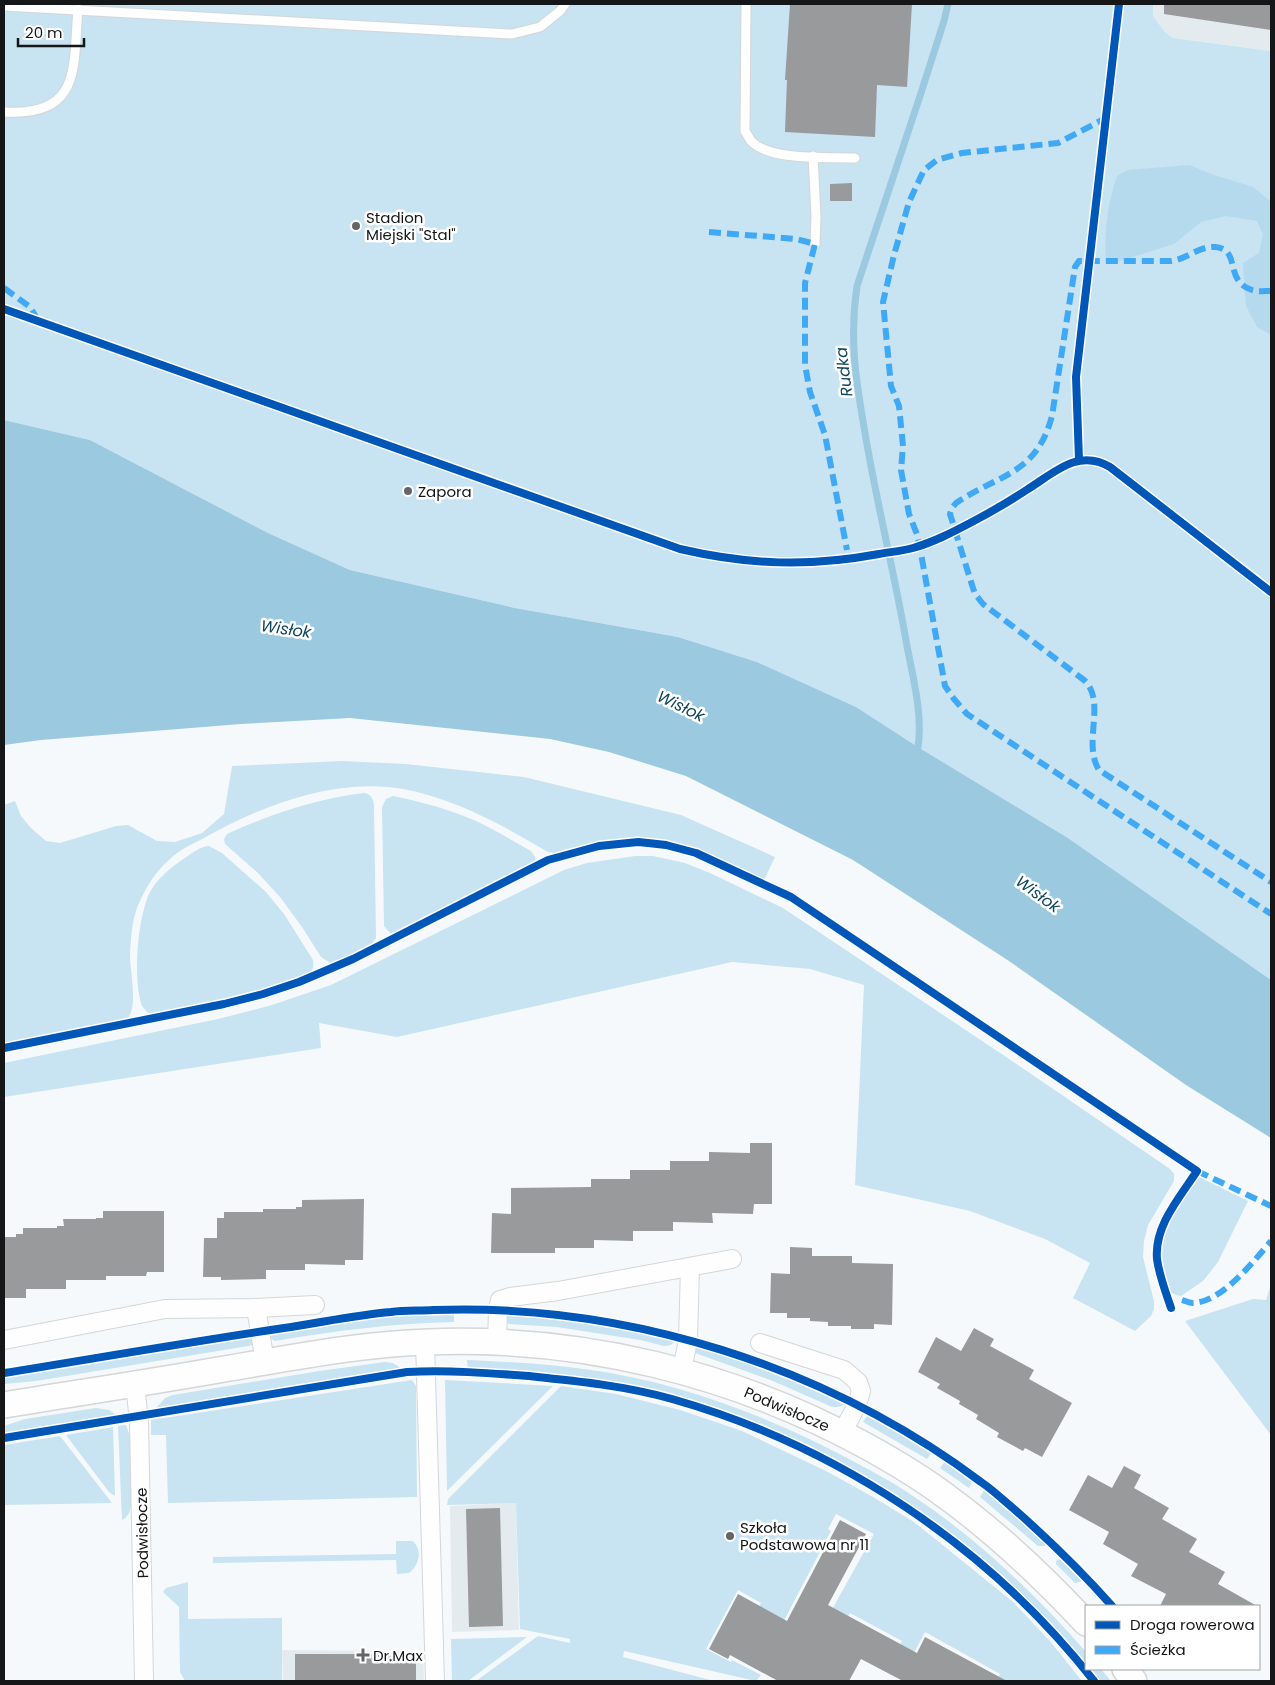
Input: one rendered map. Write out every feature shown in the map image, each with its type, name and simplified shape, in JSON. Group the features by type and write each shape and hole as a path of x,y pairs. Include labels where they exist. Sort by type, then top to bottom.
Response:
{"street":[{"path":"497,1342 500,1300 732,1259"},
{"path":"682,1371 688,1340 690,1267"},
{"path":"4,1340 165,1309 315,1305"},
{"path":"256,1308 265,1362"},
{"path":"425,1342 435,1681"},
{"name":"Podwisłocze","path":"4,1405 351,1349 425,1342 497,1342 585,1350 634,1359 734,1387 788,1408 842,1433 894,1462 946,1495 994,1532 1036,1571 1085,1622"},
{"path":"760,1343 844,1370 858,1382 861,1391 842,1433"},
{"name":"Podwisłocze","path":"135,1385 140,1431 144,1681"},
{"path":"1126,1670 1134,1681"}],"lane":[{"path":"4,6 512,34 540,27 560,11 565,4"},
{"path":"746,4 745,131 751,141 764,149 785,155 855,158"},
{"path":"4,112 49,107 64,93 72,78 78,9"},
{"path":"813,156 816,244"}],"shaded area":[{"path":"4,4 1153,4 1153,16 1164,31 1173,38 1271,51 1271,980 1068,838 856,707 757,662 678,637 515,608 350,570 268,533 90,440 4,420"},
{"path":"1153,4 1271,4 1271,51 1173,38 1164,31 1153,16"},
{"path":"1189,165 1253,187 1271,202 1271,335 1257,327 1246,306 1243,263 1259,253 1263,234 1257,221 1226,216 1201,222 1174,244 1117,262 1106,259 1107,217 1117,176 1128,170"},
{"path":"342,761 406,764 524,777 681,815 775,857 764,880 690,848 651,840 610,841 554,853 548,852 496,823 460,806 423,793 403,789 378,786 352,787 300,797 250,815 190,845 173,856 156,874 142,897 133,922 130,955 133,1005 128,1018 4,1045 4,805 15,801 21,816 46,841 60,843 116,826 128,825 157,841 175,842 202,833 224,814 232,766"},
{"path":"364,793 371,797 374,805 376,938 368,947 332,964 321,957 280,897 257,872 225,844 224,839 227,834 294,808 328,799"},
{"path":"393,796 435,806 476,821 531,851 536,861 533,865 395,934 391,934 384,926 382,807 386,799"},
{"path":"209,846 222,853 266,892 284,914 313,960 313,969 307,975 226,1001 154,1016 146,1011 142,1005 137,978 139,934 144,907 151,890 159,879 197,850"},
{"path":"635,856 653,856 685,863 783,908 1170,1169 1174,1174 1174,1181 1148,1225 1144,1241 1143,1257 1154,1301 1154,1309 1151,1316 1135,1331 1073,1298 1090,1263 1045,1239 970,1211 855,1185 864,985 810,969 732,962 397,1037 319,1023 321,1048 4,1097 4,1063 218,1019 272,1005 331,985 564,870 587,863"},
{"path":"1197,1176 1248,1201 1218,1262 1203,1281 1181,1296 1171,1293 1168,1288 1161,1263 1160,1248 1165,1229"},
{"path":"1271,1284 1271,1435 1185,1321 1253,1299 1266,1300"},
{"path":"454,1311 454,1322 364,1328 275,1341 271,1339 268,1333 394,1315"},
{"path":"503,1313 566,1318 640,1330 676,1339 671,1345 664,1346 640,1340 557,1327 509,1324"},
{"path":"252,1335 254,1340 252,1345 248,1346 36,1381 4,1384 4,1376"},
{"path":"694,1345 771,1371 809,1386 846,1404 832,1407 773,1381 695,1353"},
{"path":"467,1360 576,1368 625,1376 692,1393 725,1404 820,1444 898,1486 960,1530 983,1549 1026,1588 1085,1651 1085,1668 1051,1629 1002,1580 950,1536 893,1496 834,1461 771,1431 707,1407 640,1389 598,1381 468,1369"},
{"path":"385,1362 393,1363 404,1370 155,1409 165,1398 173,1395"},
{"path":"412,1380 416,1386 417,1497 168,1503 166,1435 151,1435 151,1420"},
{"path":"445,1380 553,1386 447,1491"},
{"name":"Szkoła Podstawowa nr 11","path":"561,1386 616,1394 680,1410 742,1431 828,1472 873,1497 914,1522 1012,1601 1049,1640 1082,1681 997,1681 1000,1674 925,1632 907,1666 892,1660 902,1641 850,1613 840,1629 825,1622 874,1534 836,1514 828,1529 831,1531 779,1630 755,1616 761,1603 738,1590 706,1649 761,1675 756,1681 624,1651 623,1657 714,1681 476,1681 538,1636 570,1643 570,1639 520,1629 516,1503 447,1505 448,1499"},
{"path":"96,1408 109,1410 118,1416 4,1434 4,1426 25,1419"},
{"path":"867,1416 896,1430 932,1452 927,1459 863,1422"},
{"path":"126,1425 130,1436 132,1504 128,1515 122,1520 118,1426"},
{"path":"113,1427 115,1496 109,1492 66,1435"},
{"path":"60,1436 112,1503 4,1505 4,1445"},
{"path":"946,1460 973,1480 969,1488 940,1468"},
{"path":"985,1489 1049,1544 1038,1546 980,1497"},
{"path":"516,1503 519,1630 452,1632 450,1506"},
{"path":"396,1541 413,1541 418,1549 417,1562 409,1573 397,1574 396,1560 213,1563 213,1557 396,1554"},
{"path":"1064,1558 1084,1578 1080,1582 1075,1583 1056,1564 1056,1561"},
{"path":"188,1582 188,1619 282,1618 282,1681 185,1681 180,1672 179,1607 163,1592 166,1588"},
{"path":"527,1637 468,1681 452,1681 451,1639"},
{"path":"282,1650 423,1651 424,1681 283,1681"},
{"path":"1086,1670 1102,1670 1111,1681 1096,1681"}],"water":[{"name":"Wisłok","path":"4,420 90,440 268,533 350,570 515,608 678,637 757,662 856,707 1068,838 1271,980 1271,1138 1186,1085 1009,961 853,860 686,776 609,752 550,739 350,718 241,724 41,740 4,745"}],"building":[{"path":"790,4 912,4 907,87 877,85 875,137 785,132 787,80 785,80"},
{"path":"1164,4 1271,4 1271,30 1164,14"},
{"path":"852,183 852,201 830,201 830,184"},
{"path":"750,1143 772,1143 772,1204 754,1204 753,1214 712,1213 713,1223 673,1222 673,1231 633,1231 633,1241 594,1240 594,1248 555,1248 555,1253 491,1253 492,1213 511,1214 511,1188 591,1187 591,1179 630,1179 630,1170 670,1170 670,1161 709,1161 709,1152 750,1153"},
{"path":"364,1199 363,1260 345,1260 345,1265 305,1264 305,1270 266,1270 266,1279 221,1280 221,1277 203,1277 204,1238 217,1238 217,1218 224,1218 224,1212 263,1212 263,1209 296,1209 296,1207 302,1207 302,1200"},
{"path":"103,1211 164,1211 164,1272 147,1272 146,1276 106,1276 106,1280 66,1280 66,1289 26,1289 26,1298 4,1298 4,1237 16,1237 16,1234 23,1234 23,1228 57,1228 57,1226 64,1226 63,1219 103,1218"},
{"path":"790,1247 812,1248 812,1256 852,1256 852,1263 893,1264 892,1325 874,1324 874,1329 851,1329 851,1326 828,1326 828,1322 810,1321 810,1318 787,1318 787,1313 770,1313 771,1273 790,1274"},
{"path":"974,1328 994,1339 990,1346 1034,1370 1029,1379 1072,1403 1042,1457 1025,1448 1023,1451 997,1437 999,1433 976,1419 978,1415 959,1404 960,1401 937,1388 940,1384 918,1372 936,1337 961,1351"},
{"path":"1124,1466 1141,1475 1134,1488 1169,1508 1162,1519 1197,1539 1189,1552 1225,1572 1218,1584 1255,1605 1160,1605 1166,1594 1131,1576 1138,1564 1103,1544 1109,1532 1069,1510 1088,1475 1112,1488"},
{"path":"500,1508 503,1626 469,1627 466,1509"},
{"path":"840,1520 866,1534 828,1605 917,1653 925,1637 1007,1681 903,1681 861,1659 849,1681 778,1681 730,1655 728,1659 709,1649 738,1594 787,1621"},
{"path":"295,1654 416,1654 416,1681 295,1681"}],"waterway":[{"name":"Rudka","path":"918,747 917,696 862,414 856,378 854,324 857,286 921,93 948,4"}],"marked path":[{"path":"1108,117 1058,143 962,153 937,160 924,170 909,202 883,302 891,386 899,406 903,446 901,470 909,514 918,537 945,686 967,714 1271,914"},
{"path":"709,232 796,239 815,244 805,283 805,365 810,392 825,435 847,550"},
{"path":"1271,291 1254,291 1243,286 1238,280 1228,253 1223,249 1215,247 1204,248 1171,261 1079,261 1075,267 1052,416 1045,435 1037,450 1026,462 1002,478 956,503 950,514 975,594 983,604 1084,680 1091,689 1094,699 1094,759 1099,770 1271,882"},
{"path":"4,288 30,307 38,320"},
{"path":"1197,1171 1271,1206"},
{"path":"1182,1300 1193,1303 1215,1296 1237,1279 1271,1241"}],"cycle path":[{"path":"1079,460 1076,377 1119,4"},
{"path":"4,309 680,549 730,558 779,562 828,561 913,548 928,543 979,518 1067,465 1087,460 1098,462 1110,467 1271,592"},
{"path":"4,1048 224,1004 263,994 299,982 353,959 548,860 599,846 638,842 666,845 696,853 791,897 1197,1171 1170,1212 1157,1247 1159,1271 1171,1308"},
{"path":"4,1373 351,1317 402,1311 506,1311 579,1318 651,1331 722,1350 791,1375 857,1405 921,1441 985,1485 1014,1509 1064,1556 1111,1605"},
{"path":"4,1438 407,1372 484,1373 529,1376 601,1384 655,1394 733,1419 793,1444 851,1473 906,1507 958,1545 1007,1587 1052,1632 1094,1681"}],"place":[{"name":"Stadion Miejski \"Stal\"","path":"356,226"},
{"name":"Zapora","path":"408,491"},
{"name":"Szkoła Podstawowa nr 11","path":"730,1536"},
{"name":"Dr.Max","path":"363,1655"}]}
